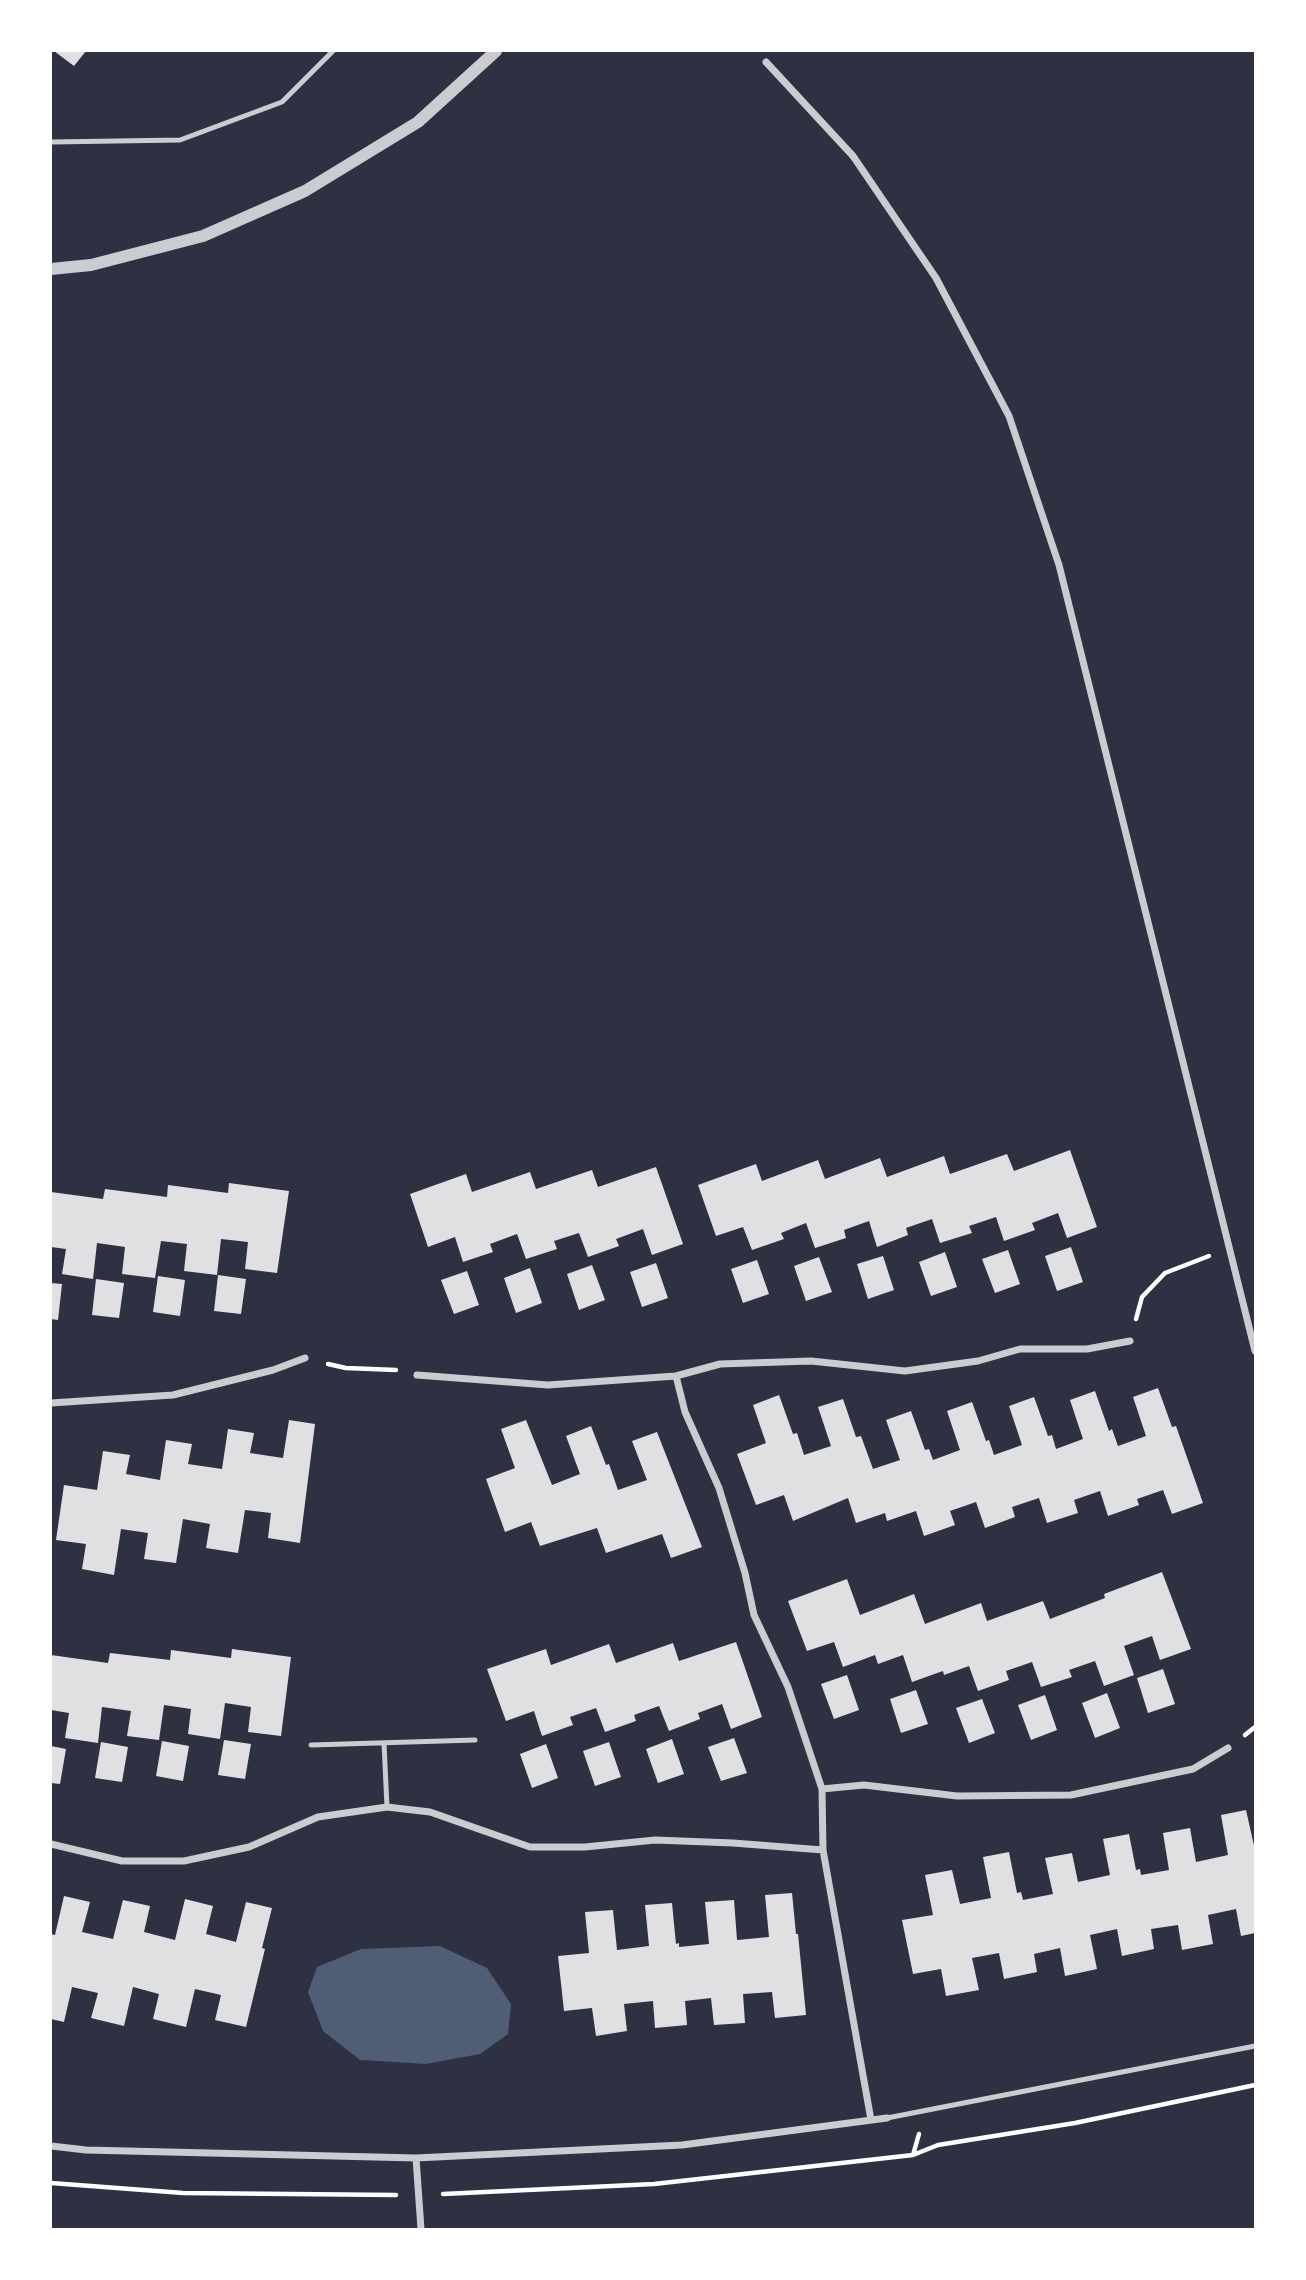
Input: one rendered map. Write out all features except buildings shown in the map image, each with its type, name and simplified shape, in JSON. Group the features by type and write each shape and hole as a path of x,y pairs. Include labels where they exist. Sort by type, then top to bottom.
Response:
{"street":[{"path":"51,270 91,265 203,236 305,191 418,122 496,51"},
{"path":"766,62 853,156 936,278 1009,416 1059,565 1255,1351"},
{"path":"417,1375 548,1385 676,1376 720,1364 811,1361 905,1371 978,1361 1020,1349 1087,1349 1130,1341"},
{"path":"51,1404 173,1395 273,1370 305,1358"},
{"path":"676,1376 685,1412 719,1488 745,1573 754,1615 788,1687 822,1788 823,1850 871,2120"},
{"path":"822,1788 864,1785 957,1796 1071,1795 1193,1769 1228,1748"},
{"path":"51,1844 122,1861 184,1861 249,1847 318,1817 387,1807 430,1812 530,1847 585,1847 655,1840 823,1850"},
{"path":"51,2146 86,2150 416,2158 682,2145 887,2118"},
{"path":"416,2158 421,2229"}],"lane":[{"path":"51,142 180,140 282,102 333,51"},
{"path":"311,1745 475,1740"},
{"path":"384,1743 387,1807"},
{"path":"887,2118 1255,2046"}],"path":[{"path":"1130,1341 1142,1297 1165,1273 1230,1248"},
{"path":"305,1358 346,1368 390,1369 417,1375"},
{"path":"51,2183 183,2193 419,2195 654,2184 913,2155 938,2145 1075,2123 1255,2085"}],"water":[{"path":"440,1946 487,1968 511,2004 508,2034 480,2054 426,2064 360,2060 323,2031 308,1992 317,1967 361,1949"}]}
